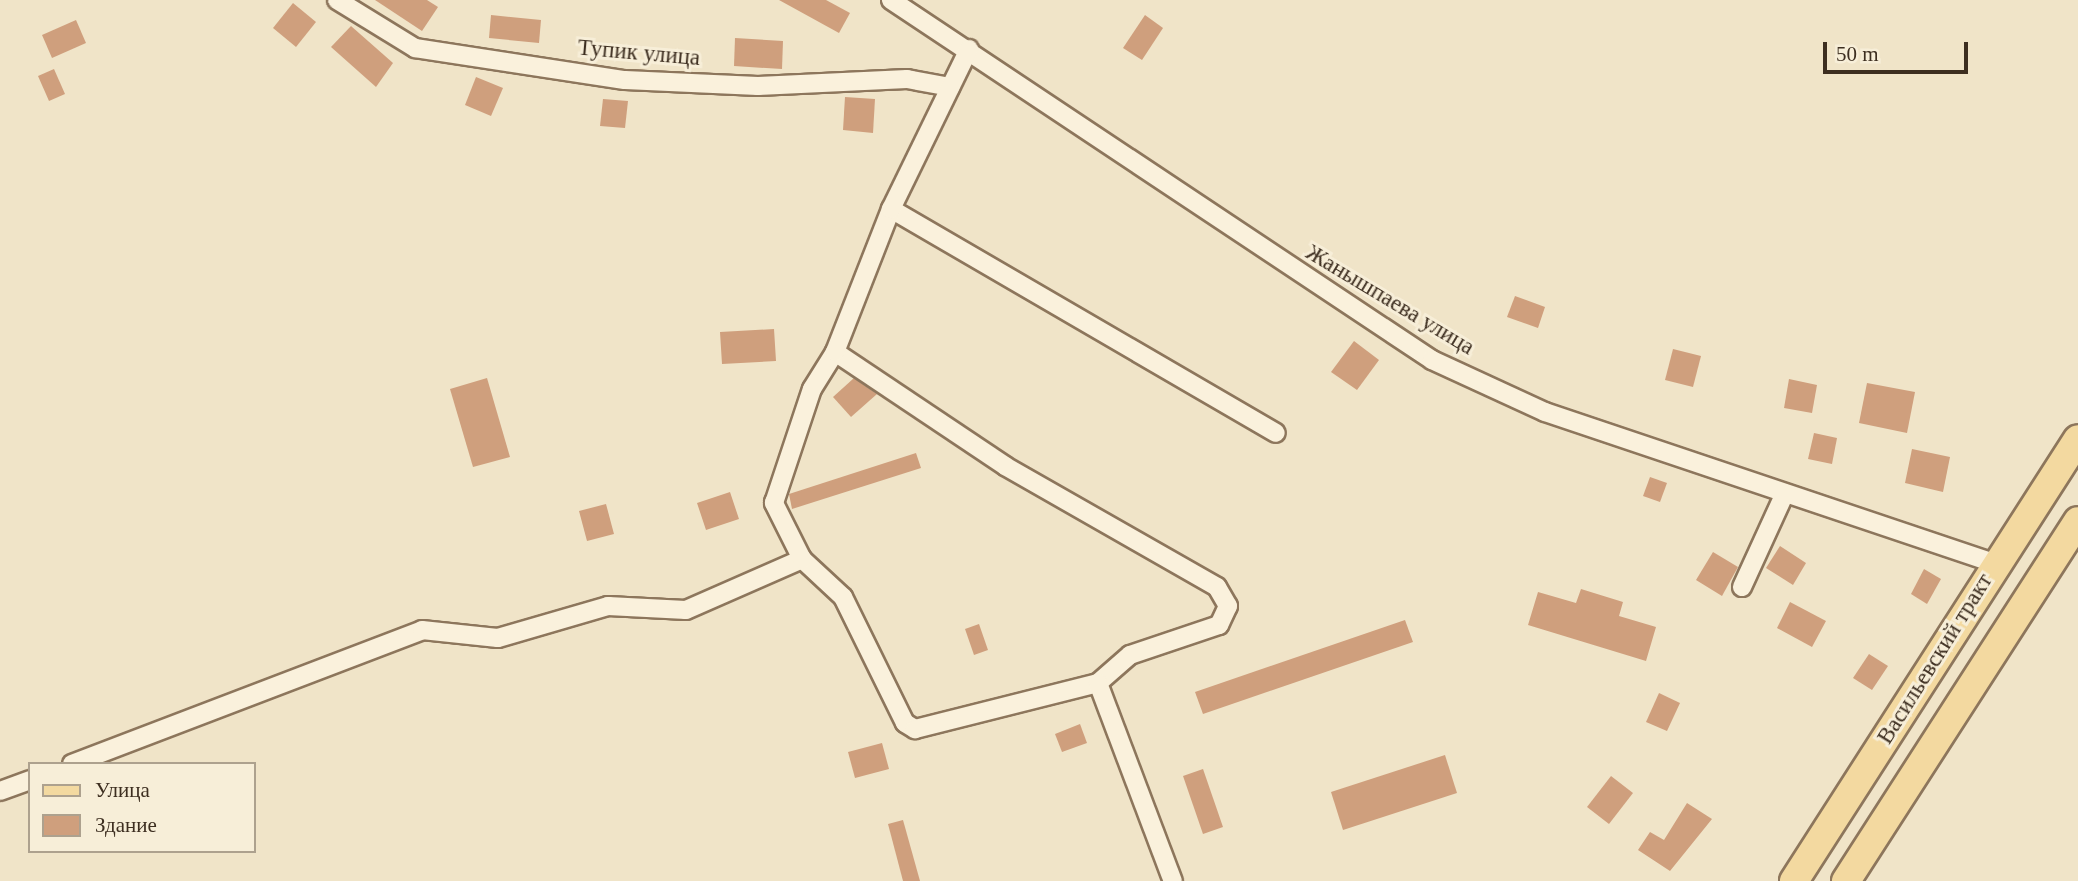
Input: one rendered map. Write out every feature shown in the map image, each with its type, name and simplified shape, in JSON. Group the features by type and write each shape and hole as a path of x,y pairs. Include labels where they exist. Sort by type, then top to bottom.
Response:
{"main road":[{"name":"Васильевский тракт","path":"1794,881 2078,439"},
{"name":"Васильевский тракт","path":"1846,881 2078,520"}],"street":[{"name":"Тупик улица","path":"337,0 415,48 625,80 758,86 907,79 950,87"},
{"name":"Жанышпаева улица","path":"891,0 969,49 1432,360 1545,412 1996,564"},
{"path":"835,352 1005,466 1217,587 1228,606 1219,625 1130,655 1098,683 915,729 905,723 843,597 802,559 774,503 812,388 835,352 891,209 969,49"},
{"path":"891,209 1276,433"},
{"path":"1742,587 1785,494"},
{"path":"77,762 422,630 498,638 608,606 686,610 802,559"},
{"path":"1098,683 1173,881"},
{"path":"0,790 28,781"}],"building":[{"path":"375,0 427,0 438,7 422,31"},
{"path":"779,0 826,0 850,13 839,33"},
{"path":"293,3 316,22 296,47 273,28"},
{"path":"491,15 541,20 539,43 489,38"},
{"path":"1145,15 1163,28 1142,60 1123,48"},
{"path":"76,20 86,43 52,58 42,35"},
{"path":"351,26 393,63 376,87 331,47"},
{"path":"735,38 783,41 782,69 734,66"},
{"path":"54,69 65,94 49,101 38,76"},
{"path":"476,77 503,88 491,116 465,105"},
{"path":"845,97 875,99 873,133 843,130"},
{"path":"603,99 628,101 625,128 600,126"},
{"path":"1515,296 1545,307 1538,328 1507,317"},
{"path":"774,329 776,361 722,364 720,332"},
{"path":"1354,341 1379,360 1357,390 1331,372"},
{"path":"1673,349 1701,356 1693,387 1665,380"},
{"path":"487,378 510,457 473,467 450,389"},
{"path":"854,378 877,394 851,417 833,397"},
{"path":"1789,379 1817,385 1812,413 1784,408"},
{"path":"1867,383 1915,392 1907,433 1859,423"},
{"path":"1814,433 1837,438 1832,464 1808,459"},
{"path":"1912,449 1950,457 1943,492 1905,483"},
{"path":"916,453 921,468 792,509 789,494"},
{"path":"1650,477 1667,483 1660,502 1643,496"},
{"path":"730,492 739,519 706,530 697,503"},
{"path":"606,504 614,534 587,541 579,511"},
{"path":"1780,546 1806,563 1793,585 1766,568"},
{"path":"1713,552 1738,567 1722,596 1696,580"},
{"path":"1924,569 1941,579 1927,604 1911,594"},
{"path":"1581,589 1623,602 1619,616 1656,627 1646,661 1528,625 1538,592 1576,603"},
{"path":"1790,602 1826,621 1812,647 1777,628"},
{"path":"1405,620 1413,642 1203,714 1195,692"},
{"path":"979,624 988,650 974,655 965,629"},
{"path":"1869,654 1888,666 1872,690 1853,678"},
{"path":"1659,693 1680,703 1667,731 1646,722"},
{"path":"1080,724 1087,743 1062,752 1055,734"},
{"path":"882,743 889,769 855,778 848,752"},
{"path":"1445,755 1457,793 1343,830 1331,792"},
{"path":"1203,769 1223,827 1203,834 1183,776"},
{"path":"1611,776 1633,793 1609,824 1587,807"},
{"path":"1687,803 1712,819 1670,871 1638,850 1650,832 1664,840"},
{"path":"903,820 920,881 903,881 888,824"}]}
